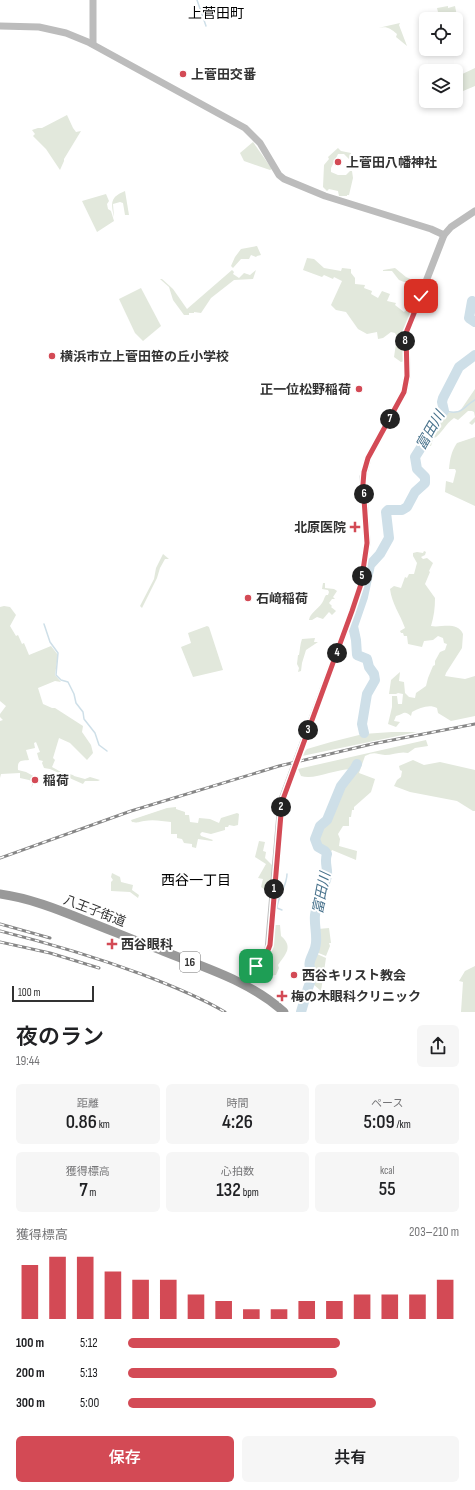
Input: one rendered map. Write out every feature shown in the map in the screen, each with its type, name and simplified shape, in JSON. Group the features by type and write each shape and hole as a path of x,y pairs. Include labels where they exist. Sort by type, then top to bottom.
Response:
{"highway":[{"name":"八王子街道","path":"0,894 21,898 56,909 241,983 274,1003 284,1012"}],"main road":[{"path":"92,44 93,0"},
{"path":"0,26 30,26 48,28 66,33 92,44 245,128 260,143 276,168 289,177 327,193 333,198 402,221 431,228 444,235"},
{"path":"241,983 264,960 268,950 282,802 357,597 365,562 367,543 363,484 364,472 368,458 404,392 407,376 406,333 444,235 451,227 475,211"}],"shaded area":[{"path":"448,6 448,8 455,6 456,12 438,12 437,8"},
{"path":"400,23 399,25 407,46 396,37 397,34 390,29 386,27 378,28"},
{"path":"475,68 475,86 463,91 463,74"},
{"path":"67,115 76,132 81,131 64,159 60,170 46,149 33,136 35,134 32,130 42,128"},
{"path":"253,142 272,169 270,170 244,161 240,153"},
{"path":"338,148 341,151 351,153 349,159 344,154 338,154 331,168 331,172 338,175 346,175 352,171 353,178 349,195 347,196 339,196 338,191 329,189 327,191 323,187 324,165 329,159 328,157"},
{"path":"125,191 129,215 125,215 123,203 120,202 113,204 114,217 112,204 114,198"},
{"path":"106,194 109,201 107,204 108,209 111,211 114,221 97,232 82,201"},
{"path":"257,246 261,255 256,257 251,255 249,259 241,259 233,268 231,266 241,249"},
{"path":"307,258 314,259 324,268 341,271 342,268 351,269 351,273 355,278 355,284 365,285 364,288 372,291 371,294 378,298 382,291 390,294 387,301 396,303 395,305 404,312 406,310 410,312 405,333 404,361 401,362 394,357 397,337 395,333 391,332 383,338 378,339 377,332 367,334 358,329 346,312 336,310 331,305 342,281 334,277 333,279 324,275 322,277 303,270"},
{"path":"395,268 406,277 417,282 417,287 399,280 392,271 383,271"},
{"path":"232,270 234,272 233,274 239,278 244,273 250,275 256,270 253,279 234,280 211,298 201,313 194,312 189,313 189,315 184,315 173,300 169,287 160,279 162,279 173,289 187,309"},
{"path":"141,288 161,326 143,341 135,333 119,299"},
{"path":"475,389 475,417 474,412 468,411 458,420 454,418 433,439 431,446 425,445 429,431 445,413 460,411"},
{"path":"475,417 475,422 472,425 469,423"},
{"path":"475,437 475,506 445,492 446,481 453,483 456,471 455,469 449,469 451,456 455,446 457,443"},
{"path":"424,551 426,552 425,555 421,557 423,559 427,558 433,563 425,584 435,598 431,626 453,626 460,630 463,634 462,648 445,676 465,679 475,676 475,716 451,721 438,713 437,708 428,706 412,712 411,716 404,713 396,716 394,721 400,722 396,727 388,724 392,707 392,696 397,696 398,704 402,704 403,694 389,694 391,680 400,672 399,681 404,682 405,693 409,697 415,698 416,693 426,686 433,666 435,665 435,661 440,652 445,650 447,644 444,643 443,638 438,636 433,640 424,641 422,647 408,644 407,636 404,636 400,631 405,628 394,604 390,589 394,586 401,588 405,577 407,578 409,574 414,574 417,563 413,553 423,553"},
{"path":"163,554 169,559 165,559 160,568 157,578 142,608 140,606 154,579 156,568"},
{"path":"323,583 325,583 325,588 334,589 337,591 333,597 335,599 332,599 329,603 336,611 332,615 329,612 323,619 317,617 309,620 312,613 322,603 326,595 328,595 328,590 322,589"},
{"path":"0,607 10,607 16,615 10,626 16,636 18,635 22,644 24,643 29,655 51,646 58,655 55,675 61,682 55,681 38,688 43,704 55,708 83,726 82,732 91,745 93,753 87,760 70,743 59,738 53,758 55,760 52,767 61,772 85,779 90,777 100,780 85,781 83,784 65,776 58,787 46,781 42,778 44,776 52,780 56,779 59,773 44,768 42,763 43,761 39,760 37,753 40,752 36,742 34,743 35,748 26,750 29,760 20,761 18,764 18,770 26,772 37,778 31,788 33,782 20,778 20,773 1,774 0,778 0,721 3,720 0,717 0,714 6,706 0,701"},
{"path":"207,626 209,627 223,670 193,677 181,647 191,643 188,633"},
{"path":"315,638 314,642 318,642 306,650 301,671 298,672 298,655 302,639"},
{"path":"417,732 302,756 307,749 331,742 363,734"},
{"path":"426,740 428,746 415,748 408,753 402,752 385,755 373,753 365,756 359,773 375,779 371,792 354,807 351,817 349,817 349,826 343,826 338,834 340,839 339,846 357,851 356,860 332,850 329,855 327,851 319,846 317,841 318,834 329,819 343,787 351,776 357,772 357,770 350,769 314,777 307,777 301,776 298,769"},
{"path":"413,760 424,765 440,762 475,770 475,811 457,801 410,792 394,786 397,780 401,777 402,771 400,770 399,766"},
{"path":"176,807 176,809 185,812 185,815 189,815 190,822 198,823 199,818 210,819 219,823 221,818 237,813 239,814 238,825 229,825 228,827 225,827 225,830 211,834 202,832 200,834 201,836 213,840 198,839 196,848 192,847 192,844 184,843 182,839 177,838 177,834 171,834 171,822 151,820 132,822 131,820 167,808"},
{"path":"259,841 265,842 263,851 266,852 265,858 274,867 270,895 267,894 267,891 261,887 263,879 258,878 266,864 255,857"},
{"path":"112,873 120,877 121,882 133,885 132,890 139,895 138,898 130,892 111,891 111,882 113,880 111,877"},
{"path":"274,925 280,925 281,936 285,940 288,947 278,965 279,968 276,975 267,976 258,970 271,953"},
{"path":"329,928 331,943 329,943 330,946 326,956 316,952 312,961 310,962 318,943 318,929"},
{"path":"317,954 326,958 321,991 313,984 316,979 316,974 311,964 314,963"},
{"path":"475,966 475,1012 461,1012 463,982 459,981 465,971"}],"waterway":[{"path":"197,0 206,26"},
{"name":"富田川","path":"472,301 469,318 475,322"},
{"name":"富田川","path":"364,733 362,724 367,694 375,680 374,674 369,667 367,659 357,655 353,626 363,597 370,565 380,554 389,538 386,512 388,510 402,510 407,507 415,492 425,483 425,477 417,469 415,457 422,446 428,431 444,411 442,402 443,398 459,367 475,355"},
{"path":"444,411 455,412 462,410 475,400"},
{"path":"44,624 50,642 58,653 56,675 61,680 68,682 74,694 76,703 83,712 84,719 95,733 99,745 107,751"},
{"name":"富田川","path":"301,1012 313,975 310,962 316,943 315,915 317,904 327,876 327,854 318,847 315,839 320,826 327,820 341,786 357,764"},
{"path":"282,910 277,908 286,883 287,874"}],"railway":[{"path":"0,858 131,811 279,766 372,744 475,724"},
{"path":"0,924 50,938"},
{"path":"0,931 36,940 152,978 184,991 225,1012"},
{"path":"0,942 50,953 99,968"}],"place":[{"name":"上菅田交番","path":"183,74"},
{"name":"上菅田八幡神社","path":"338,162"},
{"name":"横浜市立上菅田笹の丘小学校","path":"52,356"},
{"name":"正一位松野稲荷","path":"359,389"},
{"name":"北原医院","path":"355,527"},
{"name":"石﨑稲荷","path":"248,598"},
{"name":"稲荷","path":"35,780"},
{"name":"西谷眼科","path":"112,944"},
{"name":"西谷キリスト教会","path":"294,975"},
{"name":"梅の木眼科クリニック","path":"282,996"}],"district":[{"name":"上菅田町","path":"216,13"},
{"name":"西谷一丁目","path":"196,880"}],"route":[{"path":"256,966 264,960 270,945 280,810 285,790 313,718 361,584 367,543 363,484 364,472 368,458 400,402 404,392 407,376 405,345 406,333 421,296"}]}
